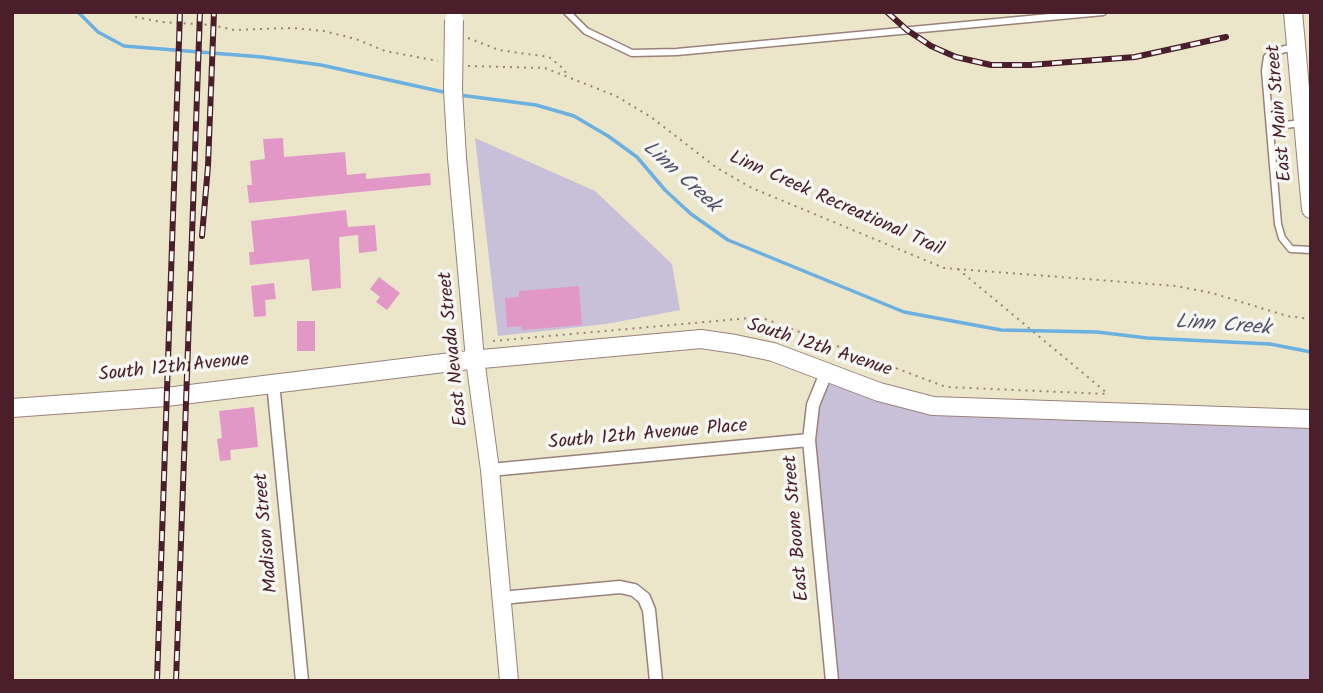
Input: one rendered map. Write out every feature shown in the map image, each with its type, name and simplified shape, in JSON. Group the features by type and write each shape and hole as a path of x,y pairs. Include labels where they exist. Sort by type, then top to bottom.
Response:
{"main road":[{"name":"East Main Street","path":"1293,12 1307,123 1311,209"},
{"name":"East Nevada Street","path":"454,16 453,90 457,158 474,359 490,470 509,681"},
{"name":"South 12th Avenue","path":"12,408 166,397 474,359 701,339 773,352 879,392 933,406 1311,419"}],"street":[{"name":"East Boone Street","path":"826,373 813,405 809,440 832,681"},
{"name":"Madison Street","path":"273,382 302,681"},
{"name":"South 12th Avenue Place","path":"490,470 809,440"},
{"path":"501,598 620,587 634,590 644,598 649,610 656,681"}],"lane":[{"path":"567,12 586,31 632,54 1103,12"},
{"path":"1296,47 1277,51 1267,57 1265,71 1278,224 1282,239 1291,249 1311,250"},
{"path":"1270,127 1307,123"}],"path":[{"path":"130,12 161,22 212,25 234,30 292,27 324,31 356,39 385,51 445,63"},
{"path":"467,37 499,50 549,57 564,68 568,76"},
{"name":"Linn Creek Recreational Trail","path":"459,65 545,68 568,76 628,103 651,117 717,168 752,188 944,268 1176,286 1212,293 1287,316 1311,318"},
{"path":"958,269 1108,394"}],"shaded area":[{"path":"475,138 595,191 672,264 680,310 606,324 498,336"},
{"path":"826,373 933,406 1311,419 1311,681 832,681 809,440"}],"building":[{"path":"283,138 284,157 345,152 347,175 366,173 366,179 430,173 431,185 249,203 247,185 252,185 250,161 265,159 263,139"},
{"path":"346,210 348,227 375,225 377,251 359,253 358,235 339,237 341,288 312,291 309,259 250,265 249,252 254,252 251,221"},
{"path":"379,277 400,293 387,310 376,302 380,297 370,289"},
{"path":"274,283 276,299 265,300 266,316 254,317 251,286"},
{"path":"579,286 582,325 522,330 521,326 507,327 505,298 519,297 519,291"},
{"path":"297,321 315,321 315,351 297,351"},
{"path":"254,407 258,447 230,450 231,460 220,461 217,439 222,438 219,411"}],"waterway":[{"name":"Linn Creek","path":"78,12 98,32 124,46 262,57 321,65 448,93"},
{"name":"Linn Creek","path":"459,95 536,105 574,116 637,157 665,190 691,214 728,240 904,312 1001,330 1097,332 1147,338 1270,344 1311,352"}],"railway":[{"path":"157,681 180,12"},
{"path":"176,681 200,12"},
{"path":"202,236 208,166 214,12"},
{"path":"887,12 931,46 956,57 991,65 1030,65 1135,57 1226,37"}]}
